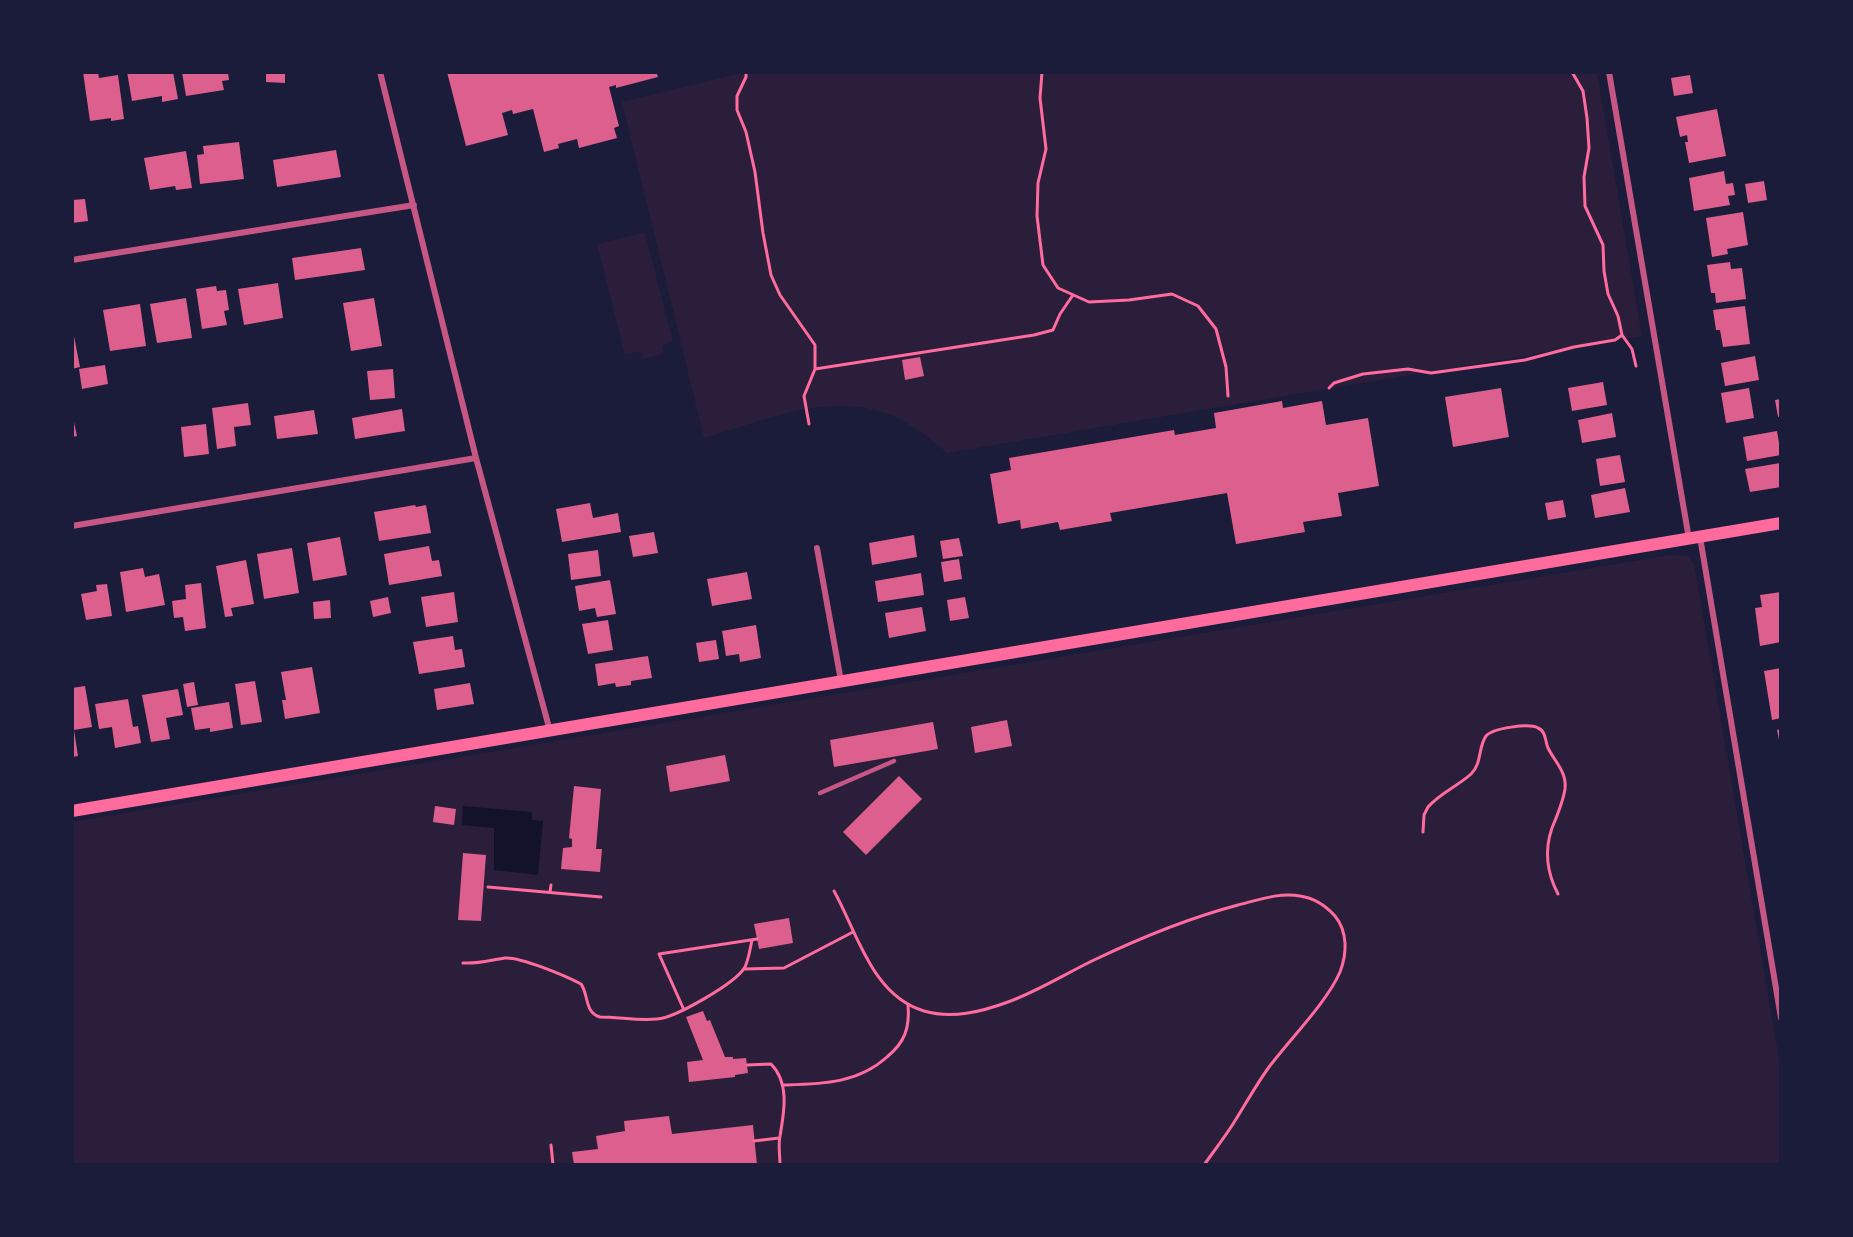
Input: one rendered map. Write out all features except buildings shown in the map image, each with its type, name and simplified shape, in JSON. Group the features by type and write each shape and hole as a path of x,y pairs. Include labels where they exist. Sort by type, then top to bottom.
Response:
{"main road":[{"path":"72,811 1781,523"}],"street":[{"path":"380,72 476,458 550,732"},
{"path":"1609,72 1781,1018"},
{"path":"72,260 414,205"},
{"path":"72,526 476,458"},
{"path":"817,548 841,682"}],"lane":[{"path":"820,793 894,761"}],"path":[{"path":"746,72 737,96 736,110 746,132 755,172 771,275 780,295 815,345 815,369 804,396 808,424"},
{"path":"1042,72 1040,98 1046,149 1038,183 1037,216 1043,265 1058,288 1089,302 1129,300 1172,294 1198,306 1216,329 1226,367 1228,396"},
{"path":"1572,72 1582,91 1587,118 1589,148 1584,177 1585,206 1603,245 1608,294 1618,316 1622,335 1632,349 1636,366"},
{"path":"815,369 1034,335 1053,330 1060,314 1073,295"},
{"path":"1329,388 1334,383 1363,374 1408,369 1431,373 1525,360 1574,347 1615,340 1622,335"},
{"path":"1424,832 1424,815 1428,807 1476,769 1485,737 1494,730 1531,726 1538,728 1564,774 1565,781 1565,790 1549,838 1547,855 1550,877 1557,894"},
{"path":"550,892 551,885"},
{"path":"488,887 601,897"},
{"path":"834,891 861,949 879,977 908,1004 920,1010 945,1015 994,1007 1123,947 1188,920 1220,910 1275,896 1289,895 1312,899 1329,910 1341,926 1345,944 1343,965 1327,993 1268,1069 1204,1165"},
{"path":"744,969 784,968 853,932"},
{"path":"684,1010 659,954 757,939"},
{"path":"463,963 479,964 514,958 581,984 585,990 590,1010 600,1017 658,1019 684,1010 725,985 744,969 752,940"},
{"path":"783,1085 841,1082 880,1064 903,1040 908,1029 908,1004"},
{"path":"747,1065 771,1064 776,1068 783,1085 784,1114 779,1138 780,1165"},
{"path":"754,1141 779,1138"},
{"path":"551,1145 553,1165"}],"shaded area":[{"path":"737,72 1597,72 1642,336 947,453 909,424 895,417 871,409 847,406 798,411 704,438 622,102 737,74"},
{"path":"645,232 673,342 662,346 664,354 643,359 641,351 625,355 597,244"},
{"path":"1670,555 1687,556 1694,563 1781,1070 1781,1165 72,1165 72,822"},
{"path":"463,806 532,812 532,820 543,821 538,875 494,870 494,828 462,825"}]}
